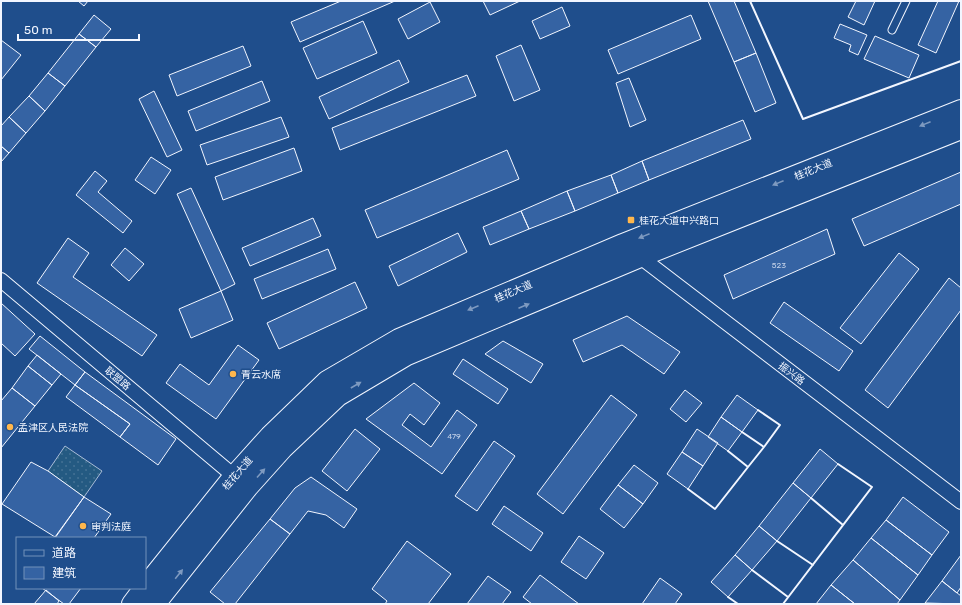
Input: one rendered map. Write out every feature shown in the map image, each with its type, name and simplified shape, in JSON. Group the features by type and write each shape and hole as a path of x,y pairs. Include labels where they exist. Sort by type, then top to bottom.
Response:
{"main road":[{"name":"桂花大道","path":"146,587 234,476 270,436 327,381 399,339 623,244 961,110"},
{"name":"桂花大道","path":"154,604 248,487 283,448 338,396 407,355 640,257 961,129"},
{"name":"桂花大道","path":"132,604 144,589"}],"street":[{"name":"振兴路","path":"623,244 961,502"},
{"name":"联盟路","path":"1,280 234,476"}],"lane":[{"path":"892,30 906,1"}],"shaded area":[{"path":"65,446 102,471 84,497 48,471"}],"building":[{"path":"78,1 88,1 84,6"},
{"path":"341,1 395,1 300,42 291,22"},
{"path":"483,1 520,1 490,15"},
{"path":"708,1 734,1 756,53 734,62"},
{"path":"856,1 875,1 864,25 848,17"},
{"path":"938,1 959,1 936,53 918,45"},
{"path":"430,2 440,22 408,39 398,19"},
{"path":"562,7 570,26 540,39 532,21"},
{"path":"94,15 111,29 96,47 79,34"},
{"path":"691,15 701,39 618,74 608,50"},
{"path":"363,21 377,53 317,79 303,48"},
{"path":"840,24 867,35 858,55 849,51 851,45 834,38"},
{"path":"79,34 96,47 65,86 48,73"},
{"path":"875,36 919,55 909,78 864,59"},
{"path":"1,40 21,55 1,80"},
{"path":"521,45 540,90 514,101 496,56"},
{"path":"243,46 251,66 177,96 169,75"},
{"path":"756,53 776,103 755,112 734,62"},
{"path":"399,60 409,82 329,119 319,97"},
{"path":"48,73 65,86 45,111 29,96"},
{"path":"467,75 476,96 340,150 332,128"},
{"path":"629,78 646,120 630,127 616,83"},
{"path":"262,81 270,101 196,131 188,111"},
{"path":"154,91 182,150 167,157 139,99"},
{"path":"29,96 45,111 26,133 9,117"},
{"path":"9,117 26,133 9,153 1,146 1,126"},
{"path":"281,117 289,137 207,165 200,145"},
{"path":"743,120 751,139 649,180 642,161"},
{"path":"1,146 9,153 1,162"},
{"path":"294,148 302,171 223,200 215,177"},
{"path":"507,150 519,179 377,238 365,210"},
{"path":"151,157 171,170 155,194 135,180"},
{"path":"642,161 649,180 618,193 611,175"},
{"path":"95,171 107,181 98,192 132,221 123,233 76,195"},
{"path":"961,172 961,204 864,246 852,219"},
{"path":"611,175 618,193 575,211 567,191"},
{"path":"191,188 235,284 221,291 177,194"},
{"path":"567,191 575,211 529,229 521,211"},
{"path":"521,211 529,229 490,245 483,227"},
{"path":"313,218 321,236 250,266 242,248"},
{"path":"827,229 835,254 733,299 724,275"},
{"path":"458,233 467,252 398,286 389,266"},
{"path":"68,238 89,253 73,277 157,335 142,356 37,283"},
{"path":"125,248 144,264 129,281 111,265"},
{"path":"328,249 336,269 262,299 254,279"},
{"path":"899,253 919,269 861,344 840,328"},
{"path":"949,278 961,288 961,310 888,408 865,390"},
{"path":"355,282 367,308 279,349 267,323"},
{"path":"221,291 233,320 191,338 179,309"},
{"path":"784,302 853,351 839,371 770,323"},
{"path":"1,303 35,334 15,356 1,343"},
{"path":"627,316 680,352 664,374 622,345 583,362 573,340"},
{"path":"40,336 85,372 75,385 29,349"},
{"path":"503,341 543,364 531,383 485,354"},
{"name":"青云水席","path":"238,345 259,360 216,419 166,383 180,364 209,385"},
{"path":"37,355 61,374 52,385 28,366"},
{"path":"463,359 508,389 498,404 453,374"},
{"path":"28,366 52,385 35,406 12,388"},
{"path":"85,372 176,439 158,465 120,437 130,424 75,385"},
{"path":"414,383 440,403 424,425 410,414 402,425 431,447 457,410 477,425 442,474 366,419"},
{"path":"75,385 130,424 120,437 66,397"},
{"name":"孟津区人民法院","path":"12,388 35,406 1,448 1,401"},
{"path":"685,390 702,403 686,422 670,409"},
{"path":"611,395 637,415 563,514 537,494"},
{"path":"737,395 758,410 742,432 721,417"},
{"path":"721,417 742,432 728,451 708,437"},
{"path":"355,429 380,449 347,491 322,471"},
{"path":"697,429 718,443 703,466 682,452"},
{"path":"494,441 515,456 477,511 455,496"},
{"path":"820,449 838,464 811,498 793,483"},
{"path":"682,452 703,466 688,489 667,474"},
{"path":"31,462 48,471 84,497 55,537 2,504"},
{"path":"634,465 658,483 643,504 618,485"},
{"path":"311,477 357,509 344,528 326,515 308,511 290,534 270,519 295,488"},
{"path":"793,483 811,498 777,541 759,526"},
{"path":"618,485 643,504 624,528 600,509"},
{"name":"审判法庭","path":"84,497 111,514 95,537 56,537"},
{"path":"903,497 949,532 932,555 886,520"},
{"path":"504,506 543,533 531,551 492,524"},
{"path":"270,519 290,534 235,604 225,604 210,592"},
{"path":"886,520 932,555 918,575 871,538"},
{"path":"759,526 777,541 752,570 735,555"},
{"path":"579,536 604,553 586,579 561,562"},
{"path":"871,538 918,575 900,600 853,560"},
{"path":"407,541 451,574 428,604 385,604 387,601 372,589"},
{"path":"735,555 752,570 728,597 711,582"},
{"path":"961,555 961,587 957,593 942,581"},
{"path":"853,560 900,600 897,604 855,604 831,585"},
{"path":"540,575 579,604 532,604 523,597"},
{"path":"488,576 511,592 502,604 467,604"},
{"path":"660,578 682,594 675,604 642,604"},
{"path":"942,581 961,596 961,604 925,603"},
{"path":"831,585 855,604 816,604"},
{"path":"43,589 80,589 69,604 64,604"},
{"path":"46,590 59,601 57,604 34,604"}],"wall":[{"path":"750,1 803,119 961,61"},
{"path":"758,410 780,425 764,447"},
{"path":"742,432 764,447 748,467"},
{"path":"688,489 715,509 748,467 728,451"},
{"path":"783,604 872,487 838,464"},
{"path":"811,498 843,525"},
{"path":"777,541 813,565"},
{"path":"752,570 788,597"},
{"path":"728,597 738,604"}],"place":[{"name":"桂花大道中兴路口","path":"631,220"},
{"name":"青云水席","path":"233,374"},
{"name":"孟津区人民法院","path":"10,427"},
{"name":"审判法庭","path":"83,526"}]}
